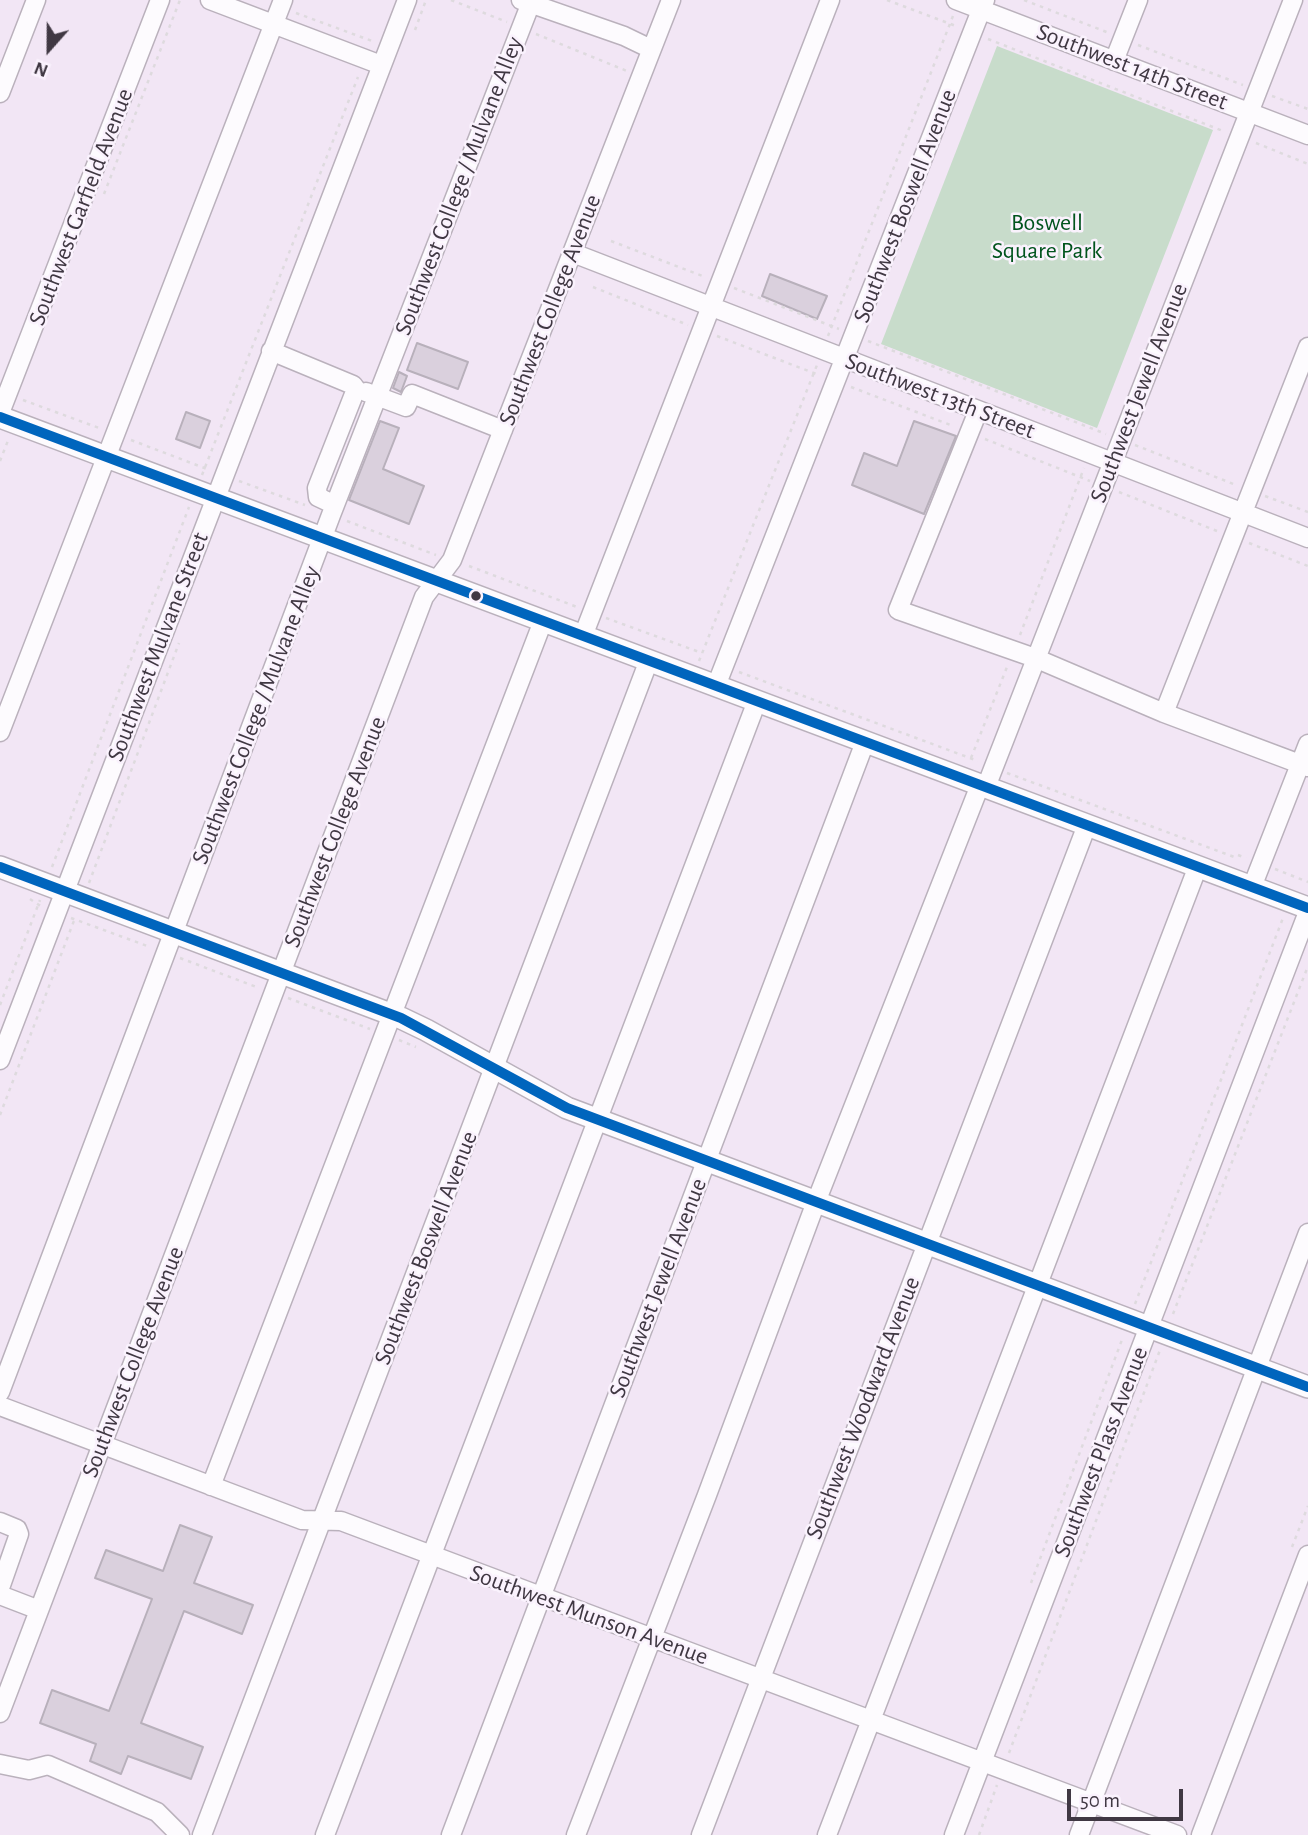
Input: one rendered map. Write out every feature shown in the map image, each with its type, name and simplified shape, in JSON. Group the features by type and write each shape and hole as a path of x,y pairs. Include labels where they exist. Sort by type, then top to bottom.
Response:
{"main road":[{"path":"0,415 649,660 720,676 757,701 865,742 986,780 1087,825 1308,910"},
{"path":"0,867 392,1015 426,1030 549,1100 597,1120 1308,1387"}],"street":[{"path":"0,93 36,0"},
{"name":"Southwest Garfield Avenue","path":"0,415 160,0"},
{"path":"210,0 279,11 381,65"},
{"name":"Southwest Mulvane Street","path":"0,1060 407,0"},
{"name":"Southwest College Avenue","path":"0,1713 424,597 452,560 671,0"},
{"path":"583,636 830,0"},
{"name":"Southwest 14th Street","path":"956,0 983,5 1114,61 1308,135"},
{"path":"1114,61 1138,0"},
{"name":"Southwest Jewell Avenue","path":"576,1835 816,1202 1035,658 1293,0"},
{"path":"528,1 624,36 651,49"},
{"name":"Southwest College / Mulvane Alley","path":"0,1392 335,505 521,27 528,1"},
{"name":"Southwest Boswell Avenue","path":"720,676 983,5"},
{"path":"0,732 279,11"},
{"name":"Southwest 13th Street","path":"573,253 1308,538"},
{"path":"1164,713 1308,347"},
{"path":"271,351 356,389 406,407 412,394 503,430"},
{"path":"335,505 318,496 317,488 356,389"},
{"path":"978,411 898,610 1035,658 1164,713 1304,766"},
{"path":"211,1486 543,621"},
{"name":"Southwest Boswell Avenue","path":"202,1835 649,660"},
{"path":"326,1835 757,701"},
{"name":"Southwest Jewell Avenue","path":"451,1835 865,742"},
{"path":"1252,887 1304,766 1308,744"},
{"name":"Southwest Woodward Avenue","path":"701,1835 1087,825"},
{"path":"827,1835 1198,866"},
{"name":"Southwest Plass Avenue","path":"954,1835 1308,910"},
{"path":"1079,1835 1308,1233"},
{"name":"Southwest Munson Avenue","path":"0,1406 302,1520 341,1521 1177,1835"},
{"path":"0,1522 17,1529 19,1534 0,1588"},
{"path":"1201,1835 1308,1555"},
{"path":"0,1595 39,1610"},
{"path":"0,1764 29,1770 48,1765 157,1812 180,1835"}],"path":[{"path":"451,0 640,76"},
{"path":"887,0 1308,164"},
{"path":"1024,0 1308,109"},
{"path":"279,11 372,41"},
{"path":"611,241 1308,512"},
{"path":"593,287 1308,566"},
{"path":"971,758 1090,454"},
{"path":"720,676 971,758 986,780 1237,858"},
{"path":"979,1835 1044,1663 1148,1326 1284,917"},
{"path":"1031,1585 1308,967"}],"green space":[{"name":"Boswell Square Park","path":"997,46 1213,130 1097,428 881,344"}],"building":[{"path":"770,274 827,296 817,319 762,296"},
{"path":"417,343 468,362 458,389 407,370"},
{"path":"399,372 407,376 401,392 393,388"},
{"path":"186,412 210,421 200,448 176,439"},
{"path":"380,421 399,428 383,469 424,486 409,524 349,500"},
{"path":"914,421 956,436 924,514 852,485 864,453 897,466"},
{"path":"180,1525 212,1537 194,1583 253,1605 242,1634 184,1611 141,1723 203,1747 191,1779 128,1756 121,1774 90,1761 96,1744 40,1723 52,1690 109,1711 152,1599 95,1578 106,1550 163,1571"}],"transit line":[{"path":"0,417 1308,908"},
{"path":"0,867 401,1018 567,1108 1308,1387"}]}
